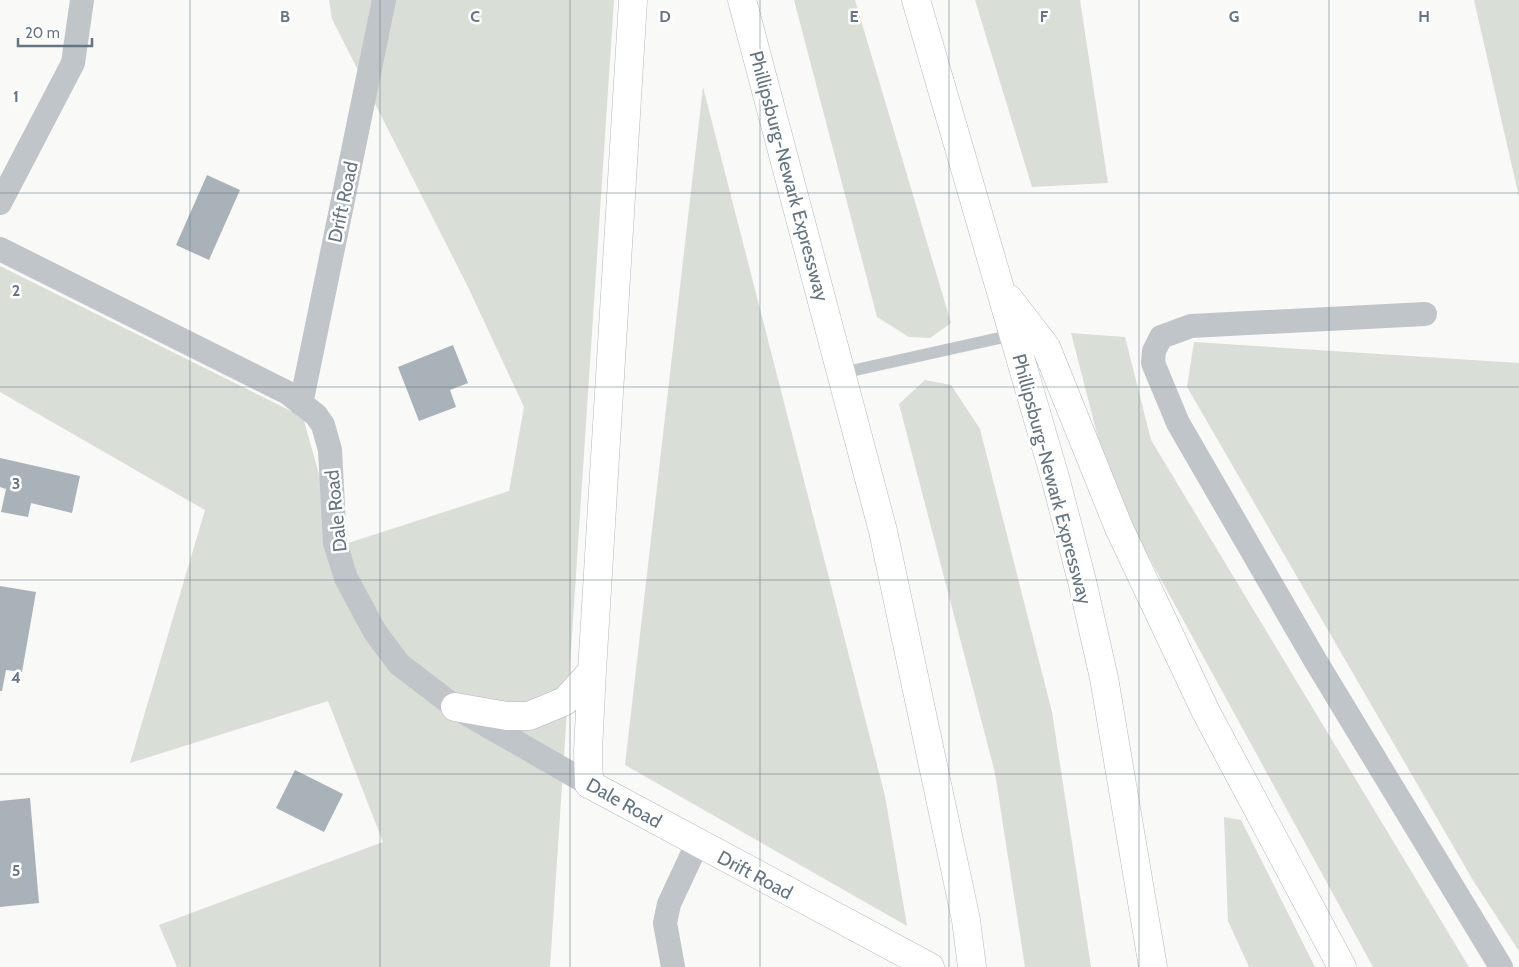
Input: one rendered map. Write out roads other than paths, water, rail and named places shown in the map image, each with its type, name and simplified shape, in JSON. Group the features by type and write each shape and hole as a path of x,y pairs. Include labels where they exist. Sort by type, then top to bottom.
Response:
{"main road":[{"path":"589,784 588,751 592,671 633,0"},
{"name":"Phillipsburg-Newark Expressway","path":"742,0 883,531 966,920 972,967"},
{"name":"Phillipsburg-Newark Expressway","path":"916,0 1056,481 1104,678 1153,967"},
{"path":"1001,290 1046,348 1118,528 1194,686 1342,967"},
{"path":"455,707 507,716 529,716 565,701 592,671"},
{"name":"Dale Road","path":"589,784 697,844"},
{"name":"Drift Road","path":"697,844 930,967"}],"street":[{"path":"0,203 73,63 82,0"},
{"name":"Drift Road","path":"302,404 384,0"},
{"name":"Dale Road","path":"0,249 288,393 316,415 323,424 330,450 335,543 346,578 375,632 398,664 455,707 589,784"},
{"path":"1425,314 1191,326 1161,337 1154,351 1153,363 1178,423 1315,660 1501,967"},
{"name":"Drift Road","path":"674,967 665,924 669,904 697,844"}],"lane":[{"path":"842,373 1013,336"}]}
